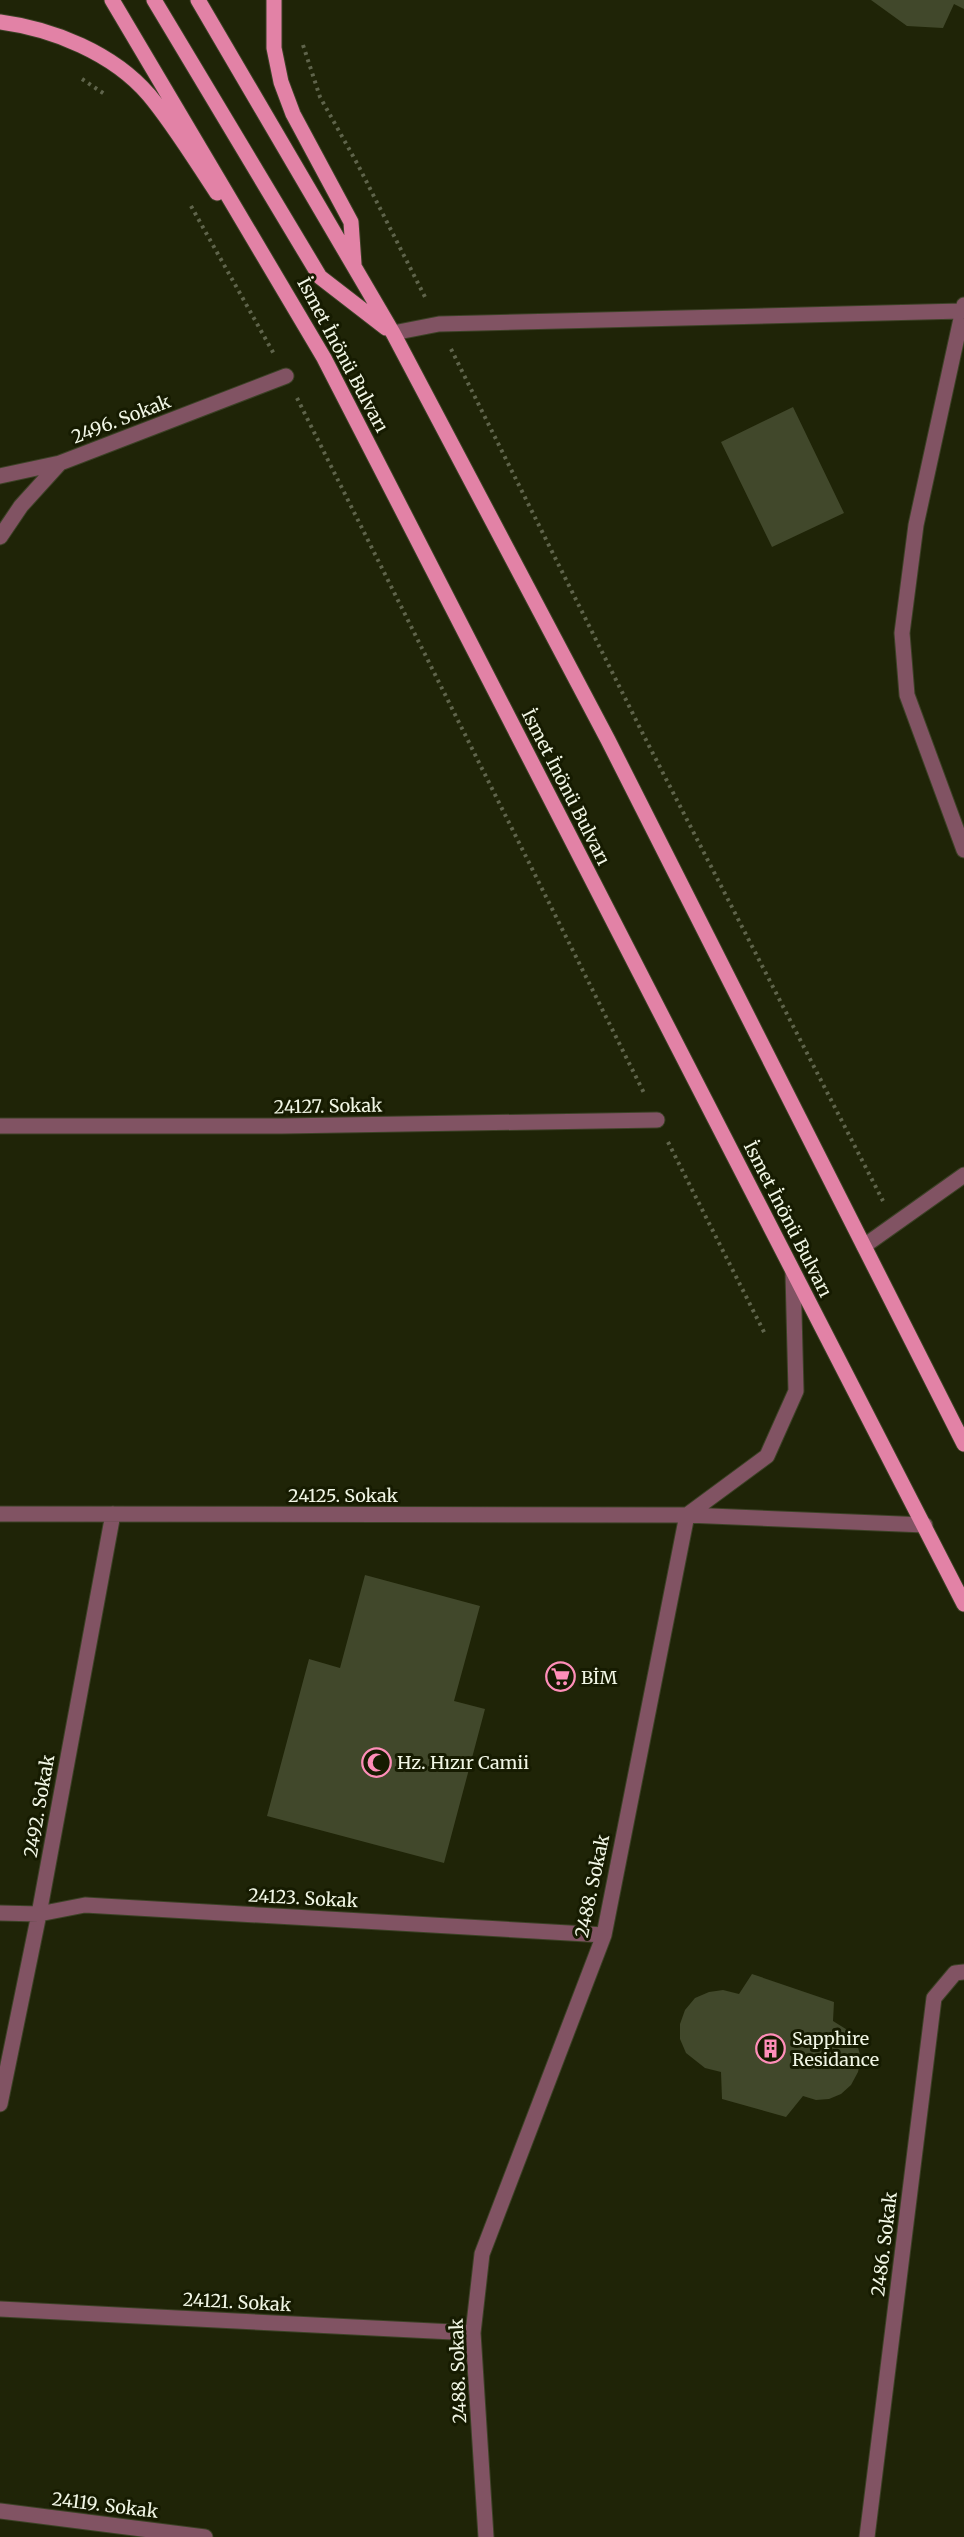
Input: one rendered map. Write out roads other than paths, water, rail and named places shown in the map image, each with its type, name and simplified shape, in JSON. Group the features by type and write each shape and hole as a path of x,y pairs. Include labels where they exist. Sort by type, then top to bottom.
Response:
{"main road":[{"name":"İsmet İnönü Bulvarı","path":"112,0 287,292 335,379 793,1273 925,1524 964,1604"},
{"path":"154,0 320,277 393,333"},
{"path":"198,0 393,333 608,740 964,1444"},
{"path":"274,0 274,48 281,82 293,114 351,222 355,270"},
{"path":"0,22 22,25 57,35 90,50 120,70 148,94 287,292"}],"street":[{"path":"393,333 439,324 963,308 916,525 902,633 907,695 964,850"},
{"name":"2496. Sokak","path":"0,537 21,506 60,463 286,376"},
{"path":"0,476 60,463"},
{"name":"24127. Sokak","path":"0,1126 282,1126 657,1120"},
{"path":"864,1246 964,1175"},
{"path":"687,1515 767,1456 796,1391 793,1273"},
{"name":"2492. Sokak","path":"0,2104 39,1914 113,1514"},
{"name":"24125. Sokak","path":"0,1515 687,1515 925,1524"},
{"name":"2488. Sokak","path":"486,2537 473,2333 482,2254 604,1935 687,1515"},
{"name":"24123. Sokak","path":"0,1913 39,1914 84,1905 604,1935"},
{"name":"2486. Sokak","path":"867,2537 934,1998 955,1973 964,1972"},
{"name":"24121. Sokak","path":"0,2309 473,2333"},
{"name":"24119. Sokak","path":"0,2511 205,2537"}],"place":[{"name":"BİM","path":"560,1677"},
{"name":"Hz. Hızır Camii","path":"376,1762"},
{"name":"Sapphire Residance","path":"771,2048"}]}
